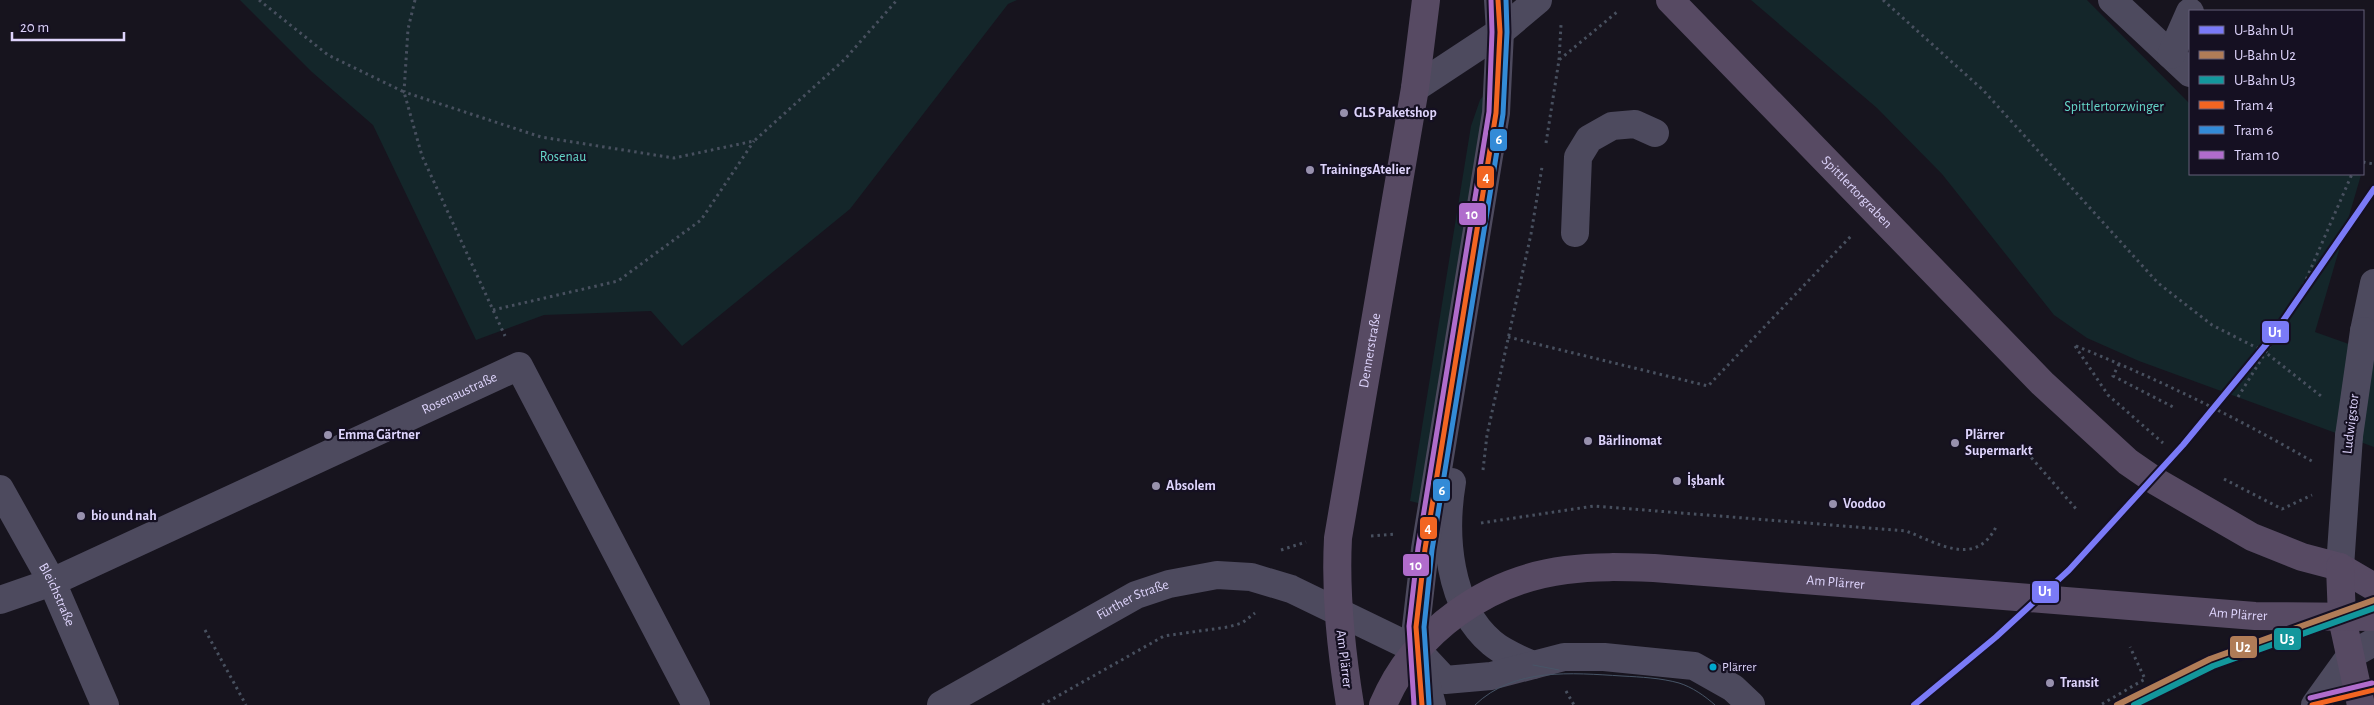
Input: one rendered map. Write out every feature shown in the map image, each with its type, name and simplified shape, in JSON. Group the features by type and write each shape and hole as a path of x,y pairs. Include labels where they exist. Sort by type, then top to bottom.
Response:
{"main road":[{"name":"Dennerstraße","path":"1338,614 1336,574 1341,520 1415,88 1426,0"},
{"name":"Spittlertorgraben","path":"1670,0 2042,383 2128,462 2157,482 2260,541 2302,557 2340,567"},
{"name":"Am Plärrer","path":"1383,705 1394,683 1417,650 1437,628 1465,607 1502,588 1533,577 1566,570 1611,566 1654,568 2255,616 2342,618 2374,616"},
{"path":"2340,567 2374,587"},
{"path":"2340,567 2342,618 2363,648 2361,705"},
{"name":"Am Plärrer","path":"1338,614 1350,705"}],"street":[{"path":"1415,88 1507,13 1538,0"},
{"path":"2112,0 2181,64"},
{"path":"1507,13 1509,115 1449,496 1450,555 1456,585 1465,607 1478,628 1492,644 1533,665"},
{"path":"1432,705 1417,650 1416,627 1425,549 1496,113 1507,13"},
{"path":"2181,64 2189,18"},
{"path":"1575,233 1578,157 1590,140 1612,126 1635,124 1656,133"},
{"name":"Ludwigstor","path":"2340,567 2349,436 2364,331 2374,283"},
{"name":"Rosenaustraße","path":"52,582 519,366 696,705"},
{"name":"Bleichstraße","path":"0,489 52,582 106,705"},
{"name":"Fürther Straße","path":"941,705 1136,595 1194,578 1217,575 1250,576 1291,589 1338,614 1417,650"},
{"path":"0,600 52,582"},
{"path":"2315,705 2363,648"},
{"path":"1417,650 1445,680 1492,676 1564,657 1583,656 1694,666 1733,688 1751,705"}],"path":[{"path":"259,0 328,55 404,92 541,137 674,158 754,141"},
{"path":"415,0 408,29 404,92 422,156 493,310 618,281 701,220 754,141 845,59 897,0"},
{"path":"1883,0 1984,90 2158,283 2212,325 2266,352 2319,395 2328,399"},
{"path":"1560,60 1617,12"},
{"path":"1545,147 1560,60 1561,24"},
{"path":"1482,474 1487,435 1530,234 1543,157"},
{"path":"2238,397 2295,305 2352,175"},
{"path":"1508,336 1708,386 1875,211"},
{"path":"2168,447 2108,394 2075,346 2119,364 2232,417 2345,480"},
{"path":"2119,364 2114,376 2175,408"},
{"path":"2000,454 2029,455 2077,510"},
{"path":"2220,477 2282,510 2345,480"},
{"path":"1477,523 1594,506 1906,530 1953,549 1972,550 1990,539 1996,527"},
{"path":"1279,554 1282,549 1301,543"},
{"path":"1042,705 1164,636 1228,627 1242,623 1257,611"},
{"path":"205,630 246,705"},
{"path":"2102,704 2146,679 2130,647"}],"green space":[{"name":"Rosenau","path":"240,0 1017,0 1008,4 850,209 682,346 651,311 544,315 476,340 373,125 312,72"},
{"name":"Spittlertorzwinger","path":"1751,0 2087,0 2189,103 2189,175 2361,175 2315,332 2374,353 2374,447 2139,361 2087,338 2054,315 1942,174 1877,108"},
{"path":"1489,89 1422,504 1410,501 1471,126 1480,100"}],"tram line":[{"name":"10","path":"1414,705 1409,626 1418,548 1489,112 1492,32 1491,0"},
{"name":"4","path":"1422,705 1416,627 1425,549 1496,113 1500,32 1498,0"},
{"name":"6","path":"1429,704 1424,627 1432,550 1503,114 1507,32 1506,0"},
{"path":"1533,665 1559,670"},
{"path":"1475,705 1490,693 1507,684 1525,678 1564,674 1636,677 1672,681 1693,689 1715,705"},
{"name":"10","path":"2310,698 2372,683"},
{"name":"4","path":"2312,705 2374,690"}],"metro line":[{"name":"U1","path":"1914,705 1996,637 2069,570 2183,445 2269,341 2374,189"},
{"name":"U2","path":"2117,705 2210,659 2374,600"},
{"name":"U3","path":"2134,705 2213,666 2374,608"}],"place":[{"name":"GLS Paketshop","path":"1344,113"},
{"name":"TrainingsAtelier","path":"1310,170"},
{"name":"Emma Gärtner","path":"328,435"},
{"name":"Bärlinomat","path":"1588,441"},
{"name":"Plärrer Supermarkt","path":"1955,443"},
{"name":"İşbank","path":"1677,481"},
{"name":"Absolem","path":"1156,486"},
{"name":"Voodoo","path":"1833,504"},
{"name":"bio und nah","path":"81,516"},
{"name":"Plärrer","path":"1713,667"},
{"name":"Transit","path":"2050,683"}]}
